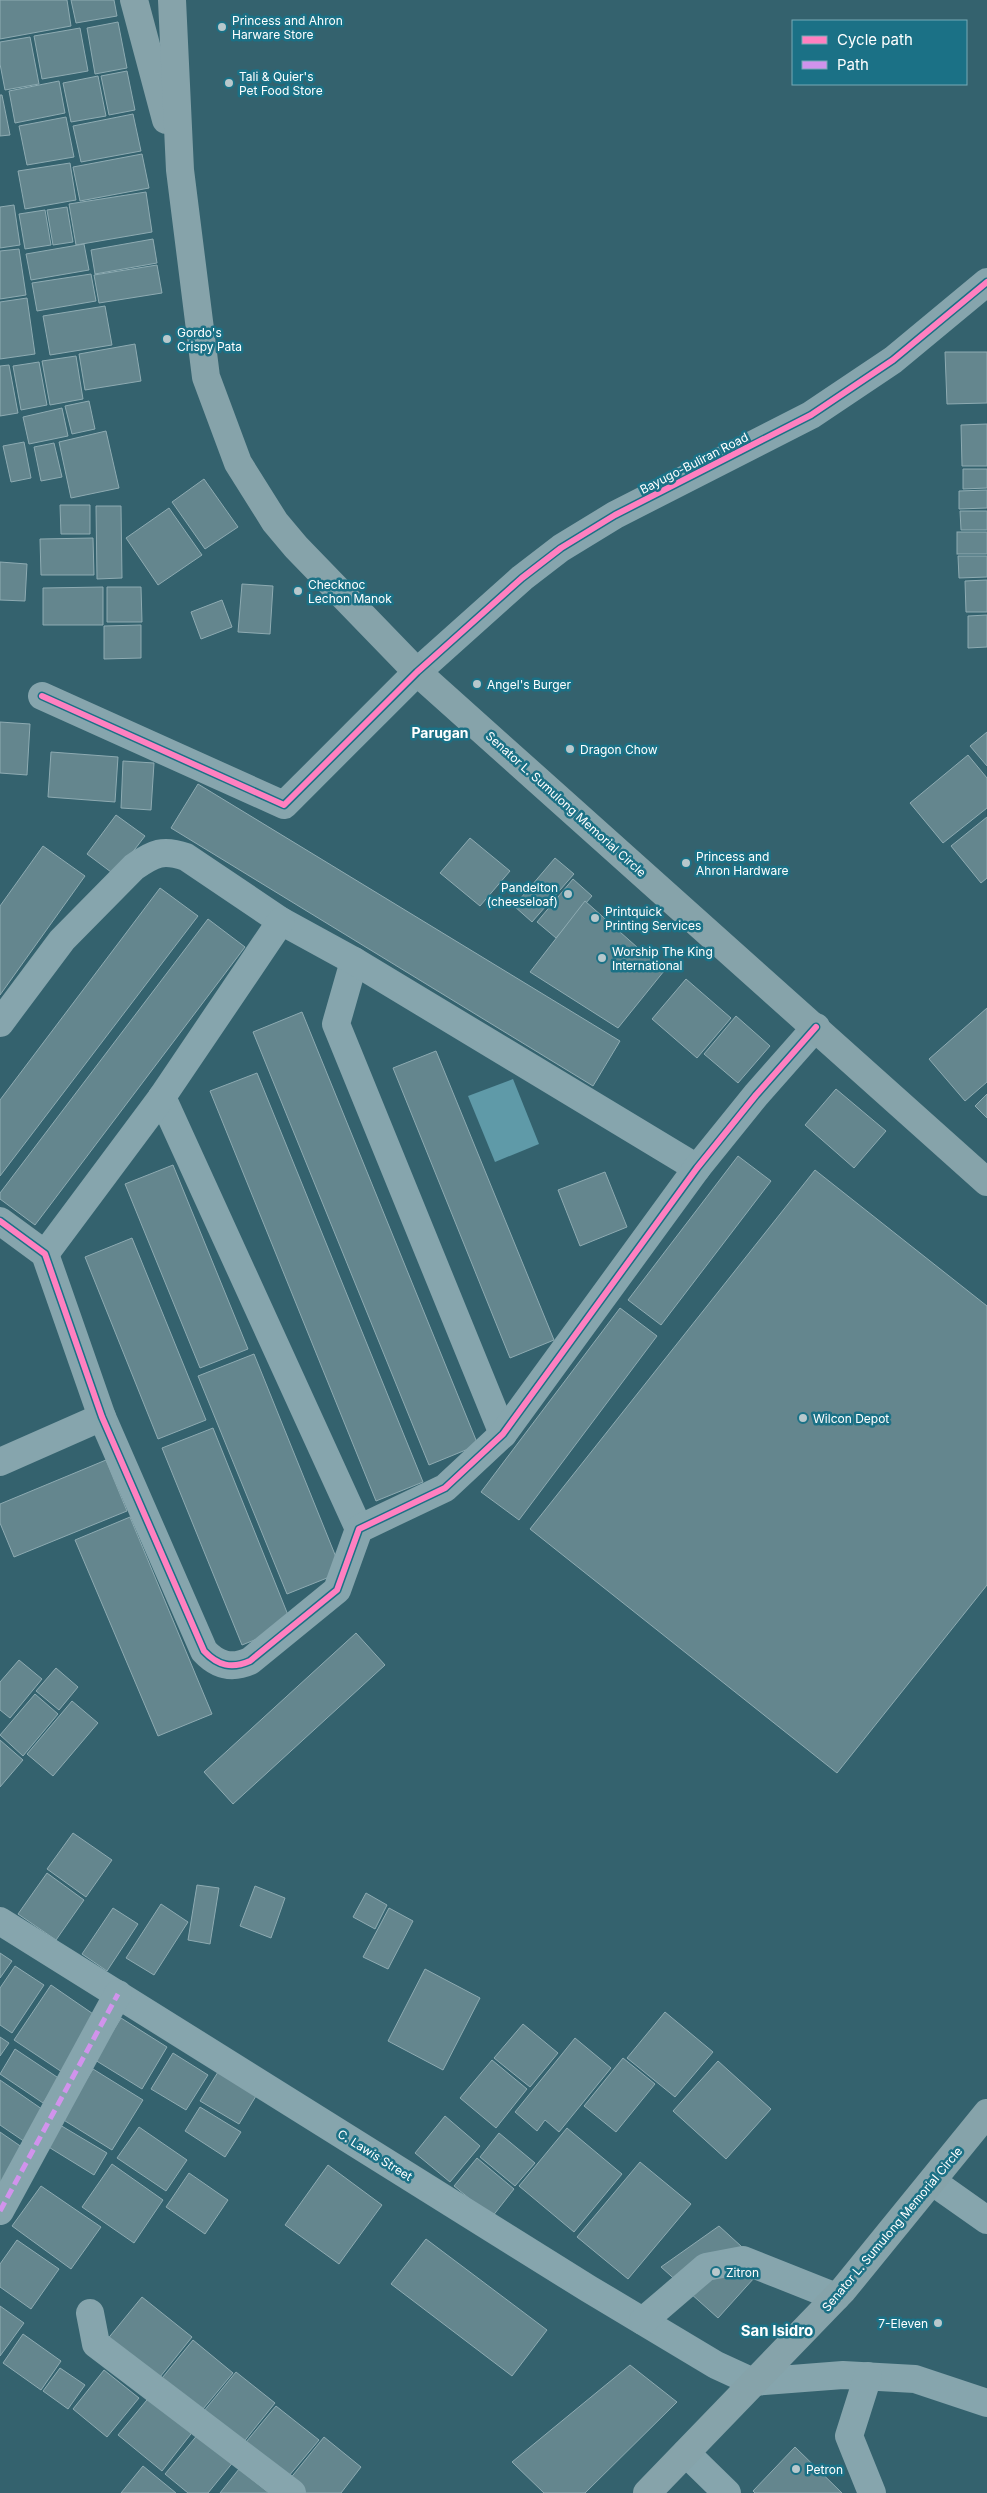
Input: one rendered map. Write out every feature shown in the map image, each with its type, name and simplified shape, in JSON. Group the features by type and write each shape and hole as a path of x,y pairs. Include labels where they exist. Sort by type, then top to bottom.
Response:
{"main road":[{"name":"Senator L. Sumulong Memorial Circle","path":"134,0 180,170"},
{"name":"Senator L. Sumulong Memorial Circle","path":"172,0 180,170 206,377 238,463 275,522 296,547 417,672 987,1182"},
{"name":"Senator L. Sumulong Memorial Circle","path":"647,2493 836,2297 984,2123"}],"street":[{"name":"Bayugo-Buliran Road","path":"42,696 284,805 417,672 522,578 561,548 615,515 811,416 893,360 987,282"},
{"path":"0,1023 62,940 134,867 162,852 186,857 281,921 354,961 697,1168"},
{"path":"45,1254 162,1097 281,921"},
{"path":"354,961 336,1024 503,1434"},
{"path":"359,1529 445,1488 503,1434 697,1168 756,1095 816,1027"},
{"path":"0,1221 45,1254 102,1418 204,1651 213,1661 219,1663 238,1666 250,1661 337,1590 359,1529 162,1097"},
{"path":"0,1462 102,1418"},
{"name":"C. Lawis Street","path":"0,1921 643,2321 716,2365 753,2382"},
{"path":"0,2211 118,1994"},
{"path":"933,2182 987,2220"},
{"path":"643,2321 706,2267 743,2260 836,2297"},
{"path":"90,2313 96,2344 292,2493"},
{"path":"753,2382 843,2375 915,2379 987,2402"},
{"path":"868,2376 848,2436 872,2493"},
{"path":"686,2453 727,2493"}],"water":[{"path":"513,1079 539,1144 495,1162 468,1096"}],"building":[{"path":"0,0 67,0 71,26 0,39"},
{"path":"71,0 114,0 117,16 76,23"},
{"path":"118,22 127,68 95,74 87,28"},
{"path":"80,28 88,71 42,79 34,36"},
{"path":"30,37 39,84 5,90 0,64 0,42"},
{"path":"127,71 135,110 109,115 101,76"},
{"path":"98,76 106,116 71,122 63,83"},
{"path":"59,81 65,113 15,123 9,91"},
{"path":"0,95 2,95 10,135 0,136"},
{"path":"133,114 141,151 81,162 73,126"},
{"path":"66,117 74,157 27,165 19,126"},
{"path":"142,154 149,188 80,201 73,167"},
{"path":"70,163 76,200 25,209 18,171"},
{"path":"146,192 152,232 76,245 69,204"},
{"path":"14,205 20,245 0,248 0,207"},
{"path":"67,207 73,242 53,245 47,210"},
{"path":"45,210 51,245 25,249 19,214"},
{"path":"153,239 157,263 95,274 91,250"},
{"path":"84,244 89,270 31,280 26,254"},
{"path":"19,249 26,295 0,299 0,251"},
{"path":"157,265 162,293 99,303 94,275"},
{"path":"91,274 96,301 37,311 32,283"},
{"path":"27,298 35,354 0,359 0,302"},
{"path":"105,306 112,345 50,355 43,316"},
{"path":"135,344 141,381 85,390 79,354"},
{"path":"945,352 987,352 987,403 947,404"},
{"path":"76,356 83,399 50,405 42,361"},
{"path":"39,362 47,405 21,410 13,366"},
{"path":"9,365 18,413 0,416 0,366"},
{"path":"89,401 95,429 72,434 65,406"},
{"path":"62,408 68,436 29,444 23,417"},
{"path":"987,424 987,466 962,466 961,425"},
{"path":"106,431 119,488 71,498 59,442"},
{"path":"24,442 31,478 11,482 3,446"},
{"path":"54,443 62,477 41,481 34,447"},
{"path":"963,469 987,469 987,488 963,489"},
{"path":"204,479 238,527 205,549 172,502"},
{"path":"987,490 987,508 959,509 959,491"},
{"path":"60,505 90,505 90,534 61,534"},
{"path":"96,506 121,506 122,578 97,579"},
{"path":"169,508 202,555 158,585 126,538"},
{"path":"960,511 987,511 987,530 961,530"},
{"path":"957,532 987,532 987,554 957,554"},
{"path":"93,538 94,575 41,575 40,539"},
{"path":"958,556 987,556 987,577 959,578"},
{"path":"0,562 27,564 25,601 0,600"},
{"path":"987,580 987,612 966,612 965,581"},
{"path":"242,584 273,586 270,634 238,632"},
{"path":"103,587 103,625 43,625 43,588"},
{"path":"107,587 141,587 142,622 107,622"},
{"path":"222,600 232,627 201,639 191,612"},
{"path":"987,615 987,647 968,648 968,616"},
{"path":"141,625 141,658 104,659 104,626"},
{"path":"0,722 30,724 27,775 0,773"},
{"path":"987,732 987,766 970,746"},
{"path":"51,752 118,757 115,802 48,797"},
{"path":"968,755 987,778 987,808 943,843 910,803"},
{"path":"123,761 154,763 151,810 121,808"},
{"path":"198,784 620,1041 593,1086 171,828"},
{"path":"116,815 145,836 115,875 87,854"},
{"path":"987,817 987,878 981,883 951,846"},
{"path":"470,838 510,871 480,906 440,873"},
{"path":"43,846 85,876 0,995 0,906"},
{"path":"555,858 574,874 532,922 514,906"},
{"path":"573,879 592,896 556,938 537,922"},
{"path":"160,888 198,916 0,1176 0,1100"},
{"path":"585,901 664,971 618,1028 530,972"},
{"path":"208,919 245,947 35,1225 0,1199 0,1193"},
{"path":"686,979 731,1018 697,1058 652,1019"},
{"path":"987,1008 987,1082 965,1101 929,1059"},
{"path":"302,1012 478,1445 429,1465 253,1032"},
{"path":"736,1016 770,1046 738,1083 704,1054"},
{"path":"436,1051 554,1340 510,1358 393,1068"},
{"path":"257,1073 423,1482 376,1501 210,1091"},
{"path":"836,1089 886,1131 854,1168 805,1125"},
{"path":"987,1094 987,1118 975,1106"},
{"path":"738,1156 771,1181 661,1325 628,1300"},
{"path":"173,1165 248,1349 200,1368 125,1184"},
{"name":"Wilcon Depot","path":"815,1170 987,1306 987,1585 837,1773 530,1529"},
{"path":"605,1172 627,1227 580,1246 558,1190"},
{"path":"132,1238 206,1420 158,1439 85,1257"},
{"path":"620,1308 657,1336 519,1520 481,1492"},
{"path":"254,1354 342,1572 287,1594 198,1376"},
{"path":"213,1428 292,1625 242,1645 162,1448"},
{"path":"106,1460 127,1511 14,1557 0,1523 0,1504"},
{"path":"130,1517 212,1714 158,1736 75,1540"},
{"path":"356,1633 385,1665 233,1804 204,1772"},
{"path":"19,1660 42,1679 10,1718 0,1710 0,1682"},
{"path":"56,1668 78,1687 59,1710 36,1691"},
{"path":"35,1694 58,1714 23,1756 0,1735"},
{"path":"72,1701 98,1723 53,1776 27,1754"},
{"path":"0,1740 23,1760 0,1787"},
{"path":"73,1833 112,1860 86,1897 47,1869"},
{"path":"47,1873 84,1900 56,1940 18,1914"},
{"path":"197,1885 219,1888 210,1944 188,1940"},
{"path":"255,1886 285,1898 271,1938 240,1926"},
{"path":"366,1893 387,1905 375,1929 353,1917"},
{"path":"161,1904 188,1922 154,1975 126,1958"},
{"path":"113,1908 138,1924 107,1971 82,1954"},
{"path":"389,1908 413,1921 388,1969 363,1957"},
{"path":"0,1953 12,1961 0,1978"},
{"path":"15,1966 44,1985 12,2033 0,2025 0,1988"},
{"path":"425,1969 480,1998 443,2070 388,2041"},
{"path":"51,1985 99,2018 62,2072 14,2040"},
{"path":"665,2012 713,2052 675,2097 627,2058"},
{"path":"121,2018 167,2047 142,2089 95,2060"},
{"path":"523,2024 558,2053 530,2087 494,2058"},
{"path":"0,2037 9,2043 0,2056"},
{"path":"575,2038 611,2068 559,2132 545,2120 537,2131 515,2112"},
{"path":"15,2049 60,2079 43,2103 0,2074"},
{"path":"173,2053 208,2075 186,2110 151,2089"},
{"path":"623,2058 655,2084 616,2132 584,2106"},
{"path":"492,2060 527,2089 496,2128 460,2098"},
{"path":"718,2061 771,2109 726,2159 673,2111"},
{"path":"93,2069 143,2100 112,2150 62,2119"},
{"path":"218,2072 256,2096 239,2124 200,2101"},
{"path":"0,2080 49,2114 28,2144 0,2125"},
{"path":"200,2107 241,2132 225,2157 185,2131"},
{"path":"445,2116 480,2146 450,2182 415,2153"},
{"path":"60,2125 107,2153 94,2175 47,2146"},
{"path":"139,2127 187,2160 166,2191 117,2158"},
{"path":"567,2128 622,2174 574,2232 519,2186"},
{"path":"0,2132 29,2152 0,2195"},
{"path":"499,2133 535,2163 515,2186 480,2157"},
{"path":"477,2158 514,2189 492,2217 454,2186"},
{"path":"640,2162 691,2204 628,2279 577,2237"},
{"path":"112,2164 163,2200 134,2243 82,2207"},
{"path":"328,2165 382,2205 339,2264 285,2225"},
{"path":"189,2173 228,2200 205,2234 166,2207"},
{"path":"41,2186 101,2227 71,2269 12,2226"},
{"path":"719,2226 764,2267 718,2318 661,2267"},
{"path":"426,2239 547,2330 512,2376 391,2284"},
{"path":"17,2240 59,2269 31,2309 0,2287 0,2264"},
{"path":"142,2297 192,2337 156,2382 106,2341"},
{"path":"0,2306 24,2323 0,2356"},
{"path":"23,2334 61,2361 41,2390 3,2363"},
{"path":"193,2340 233,2373 198,2415 158,2383"},
{"path":"630,2365 677,2402 585,2493 544,2493 512,2462"},
{"path":"60,2368 85,2385 68,2409 43,2391"},
{"path":"104,2370 139,2398 107,2437 73,2409"},
{"path":"236,2372 275,2403 238,2449 199,2417"},
{"path":"151,2395 194,2430 162,2471 118,2435"},
{"path":"276,2406 319,2440 283,2483 241,2448"},
{"path":"199,2433 234,2461 208,2493 188,2493 165,2474"},
{"path":"324,2437 361,2467 341,2493 305,2493 289,2480"},
{"name":"Petron","path":"795,2447 842,2493 755,2493 753,2491"},
{"path":"143,2466 176,2493 121,2493"},
{"path":"239,2469 269,2493 220,2493"}],"marked path":[{"path":"0,2211 118,1994"}],"cycle path":[{"path":"42,696 284,805 417,672 522,578 561,548 615,515 811,415 893,360 987,282"},
{"path":"0,1221 45,1254 102,1417 204,1651 220,1663 237,1665 250,1661 337,1590 359,1529 445,1488 503,1434 697,1168 756,1095 816,1027"}],"place":[{"name":"Princess and Ahron Harware Store","path":"222,27"},
{"name":"Tali & Quier's Pet Food Store","path":"229,83"},
{"name":"Gordo's Crispy Pata","path":"167,339"},
{"name":"Checknoc Lechon Manok","path":"298,591"},
{"name":"Angel's Burger","path":"477,684"},
{"name":"Dragon Chow","path":"570,749"},
{"name":"Princess and Ahron Hardware","path":"686,863"},
{"name":"Pandelton (cheeseloaf)","path":"568,894"},
{"name":"Printquick Printing Services","path":"595,918"},
{"name":"Worship The King International","path":"602,958"},
{"name":"Wilcon Depot","path":"803,1418"},
{"name":"Zitron","path":"716,2272"},
{"name":"7-Eleven","path":"938,2323"},
{"name":"Petron","path":"796,2469"}],"district":[{"name":"Parugan","path":"440,732"},
{"name":"San Isidro","path":"777,2330"}]}
